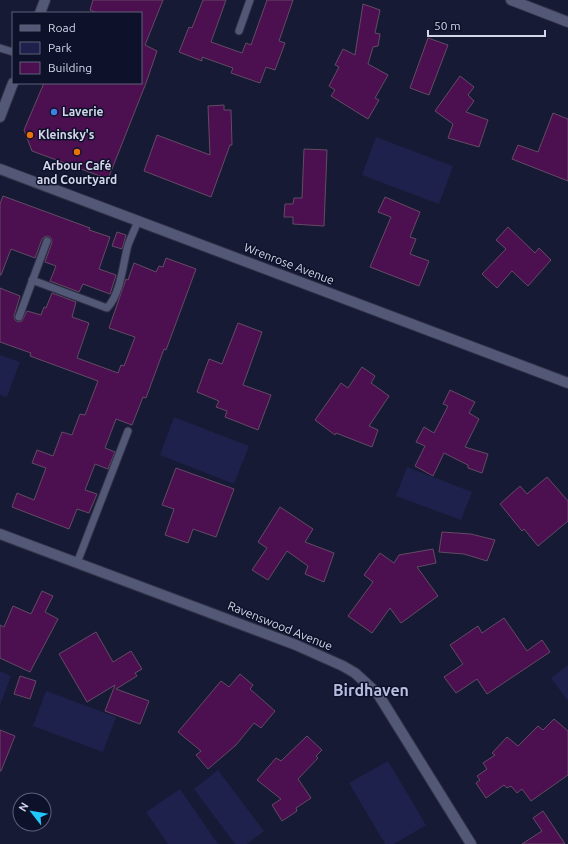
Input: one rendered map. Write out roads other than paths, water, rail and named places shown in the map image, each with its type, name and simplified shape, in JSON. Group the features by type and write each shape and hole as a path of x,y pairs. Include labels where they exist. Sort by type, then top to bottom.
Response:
{"street":[{"path":"40,12 45,0"},
{"path":"511,0 568,22"},
{"path":"0,117 13,84"},
{"name":"Wrenrose Avenue","path":"0,169 568,383"},
{"name":"Ravenswood Avenue","path":"0,534 296,645 355,673 374,690 382,700 471,844"}],"lane":[{"path":"239,31 250,0"},
{"path":"0,48 12,52"},
{"path":"32,280 107,308 114,299 129,244 138,221"},
{"path":"19,317 47,241"},
{"path":"77,563 128,431"}],"place":[{"name":"Laverie","path":"54,112"},
{"name":"Kleinsky's","path":"30,135"},
{"name":"Arbour Café and Courtyard","path":"77,152"}],"district":[{"name":"Birdhaven","path":"371,690"}]}
